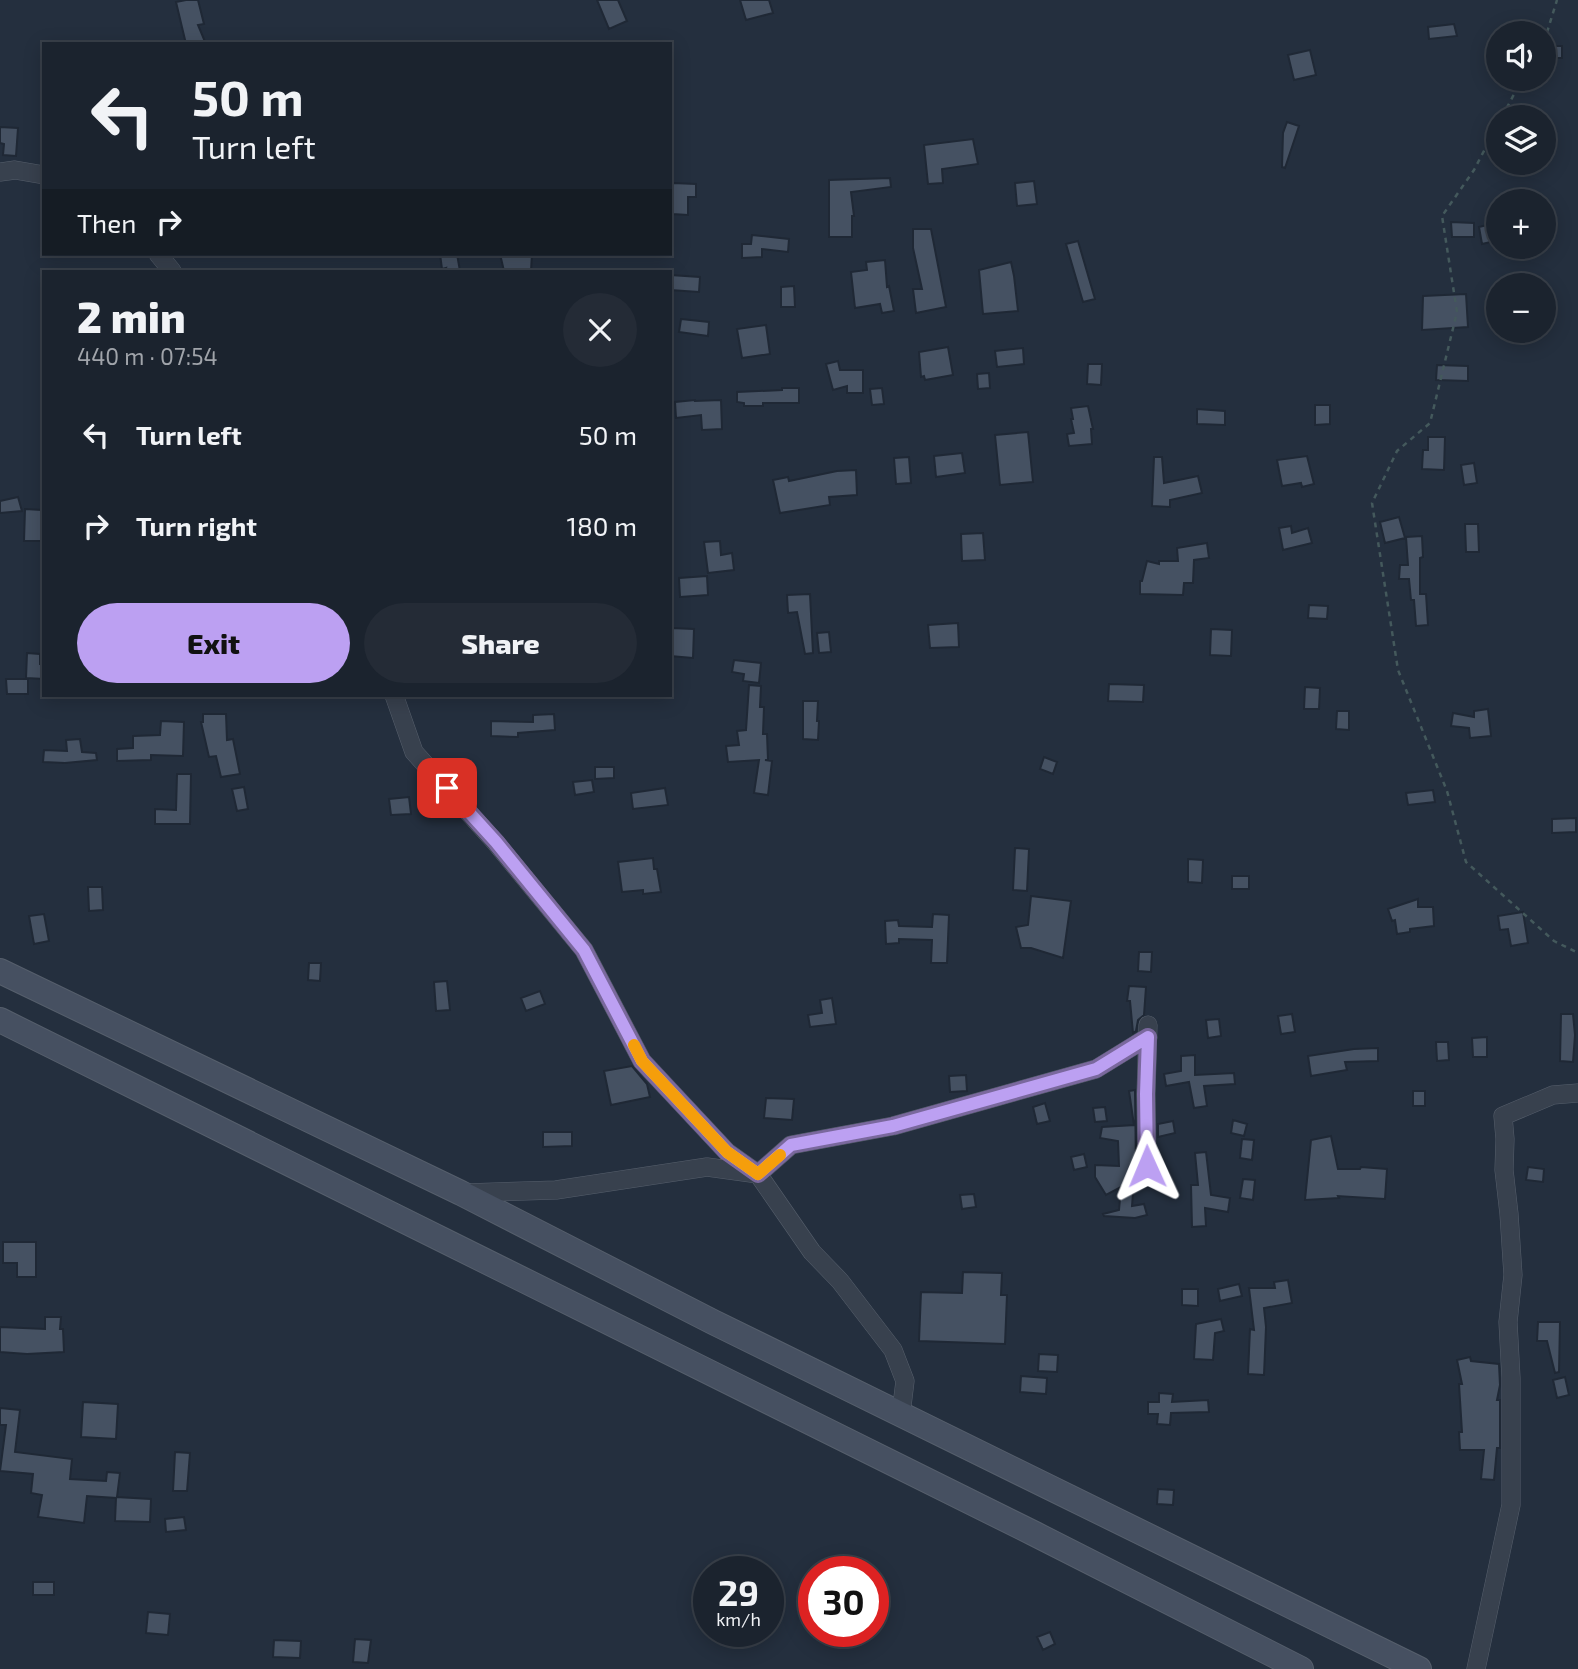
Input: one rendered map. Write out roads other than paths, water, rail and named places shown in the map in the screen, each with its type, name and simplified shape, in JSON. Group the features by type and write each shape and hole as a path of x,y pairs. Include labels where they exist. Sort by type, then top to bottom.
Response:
{"street":[{"path":"0,172 15,170 42,175"},
{"path":"160,256 171,270"},
{"path":"395,697 414,752 496,842 584,950 642,1061 727,1152 758,1174 812,1252 840,1281 893,1350 905,1381 901,1414"},
{"path":"0,971 461,1193 713,1322 1419,1669"},
{"path":"0,1020 1301,1669"},
{"path":"461,1193 555,1190 707,1167 758,1174 791,1145 893,1126 1096,1069 1148,1031 1147,1166"},
{"path":"1476,1669 1511,1505 1508,1322 1513,1275 1504,1170 1503,1116 1553,1095 1578,1093"}]}
